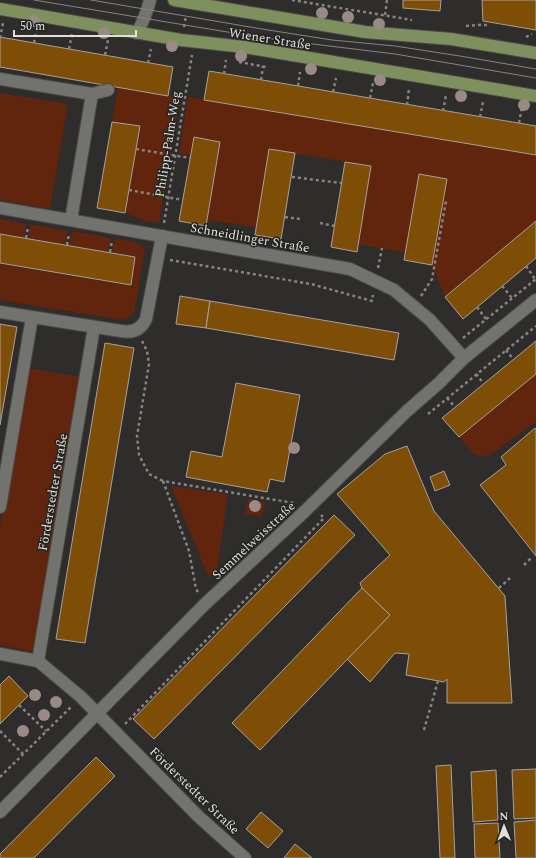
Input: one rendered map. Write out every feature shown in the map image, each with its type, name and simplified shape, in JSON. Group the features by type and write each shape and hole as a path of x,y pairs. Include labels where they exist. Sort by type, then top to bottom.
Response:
{"main road":[{"name":"Wiener Straße","path":"174,0 365,32 433,36 536,53"},
{"name":"Wiener Straße","path":"0,9 198,43 244,47 536,96"}],"street":[{"path":"137,33 148,10 150,0"},
{"path":"0,78 92,94 108,90"},
{"path":"71,220 92,94"},
{"name":"Schneidlinger Straße","path":"0,208 350,269 394,290 430,320 464,358"},
{"path":"0,312 125,332 135,330 142,326 146,319 162,236"},
{"name":"Semmelweisstraße","path":"0,812 204,605 407,411 464,358 536,300"},
{"path":"0,507 32,317"},
{"name":"Förderstedter Straße","path":"94,327 38,660 81,697 200,817 245,858"},
{"path":"0,654 38,660"}],"path":[{"path":"292,0 415,21"},
{"path":"385,15 387,0"},
{"path":"0,38 3,23"},
{"path":"479,25 488,26"},
{"path":"34,43 37,28"},
{"path":"69,49 72,34"},
{"path":"105,55 108,40"},
{"path":"148,62 151,48"},
{"name":"Philipp-Palm-Weg","path":"162,236 192,55"},
{"path":"224,74 226,60"},
{"path":"261,80 263,66"},
{"path":"298,86 300,72"},
{"path":"333,92 336,78"},
{"path":"370,98 372,84"},
{"path":"407,104 409,89"},
{"path":"443,111 446,95"},
{"path":"480,117 483,101"},
{"path":"519,123 522,107"},
{"path":"136,149 190,158"},
{"path":"292,177 341,183"},
{"path":"129,190 183,200"},
{"path":"414,306 432,279 444,202"},
{"path":"285,217 300,219"},
{"path":"320,223 334,226"},
{"path":"158,258 311,284 372,301 382,248"},
{"path":"454,346 536,279 526,266"},
{"path":"502,286 512,298"},
{"path":"477,307 486,319"},
{"path":"423,418 536,327"},
{"path":"116,732 324,518 310,505 163,482 149,474 139,455 137,436 149,364 147,351 135,330"},
{"path":"506,350 513,359"},
{"path":"476,374 484,384"},
{"path":"447,398 455,407"},
{"path":"163,482 189,551 196,589 204,605"},
{"path":"524,565 532,557"},
{"path":"499,588 510,578"},
{"path":"424,730 438,681"},
{"path":"0,777 81,697"},
{"path":"19,705 46,731"},
{"path":"0,731 23,754"}],"shaded area":[{"path":"118,87 180,98 159,223 145,221 125,213 140,127 112,122"},
{"path":"0,93 68,104 50,209 0,200"},
{"path":"188,97 536,155 536,221 445,297 432,265 446,179 420,174 406,253 358,244 371,166 269,149 256,227 207,220 220,142 194,138 191,155 179,154"},
{"path":"0,219 26,224 24,238 0,234"},
{"path":"31,224 68,231 65,245 28,239"},
{"path":"72,231 111,238 108,252 69,246"},
{"path":"115,239 136,242 145,250 134,313 128,318 121,320 0,300 0,264 131,286 136,256 112,252"},
{"path":"27,368 81,377 35,652 0,645 0,527"},
{"path":"536,374 536,422 489,456 475,455 459,437"},
{"path":"171,486 228,494 217,570 209,578"},
{"path":"248,499 265,502 262,517 245,514"}],"building":[{"path":"403,0 441,0 440,11 403,8"},
{"path":"482,0 536,0 536,30 483,21"},
{"path":"0,37 173,67 168,96 0,67"},
{"path":"209,71 536,126 536,155 204,100"},
{"path":"112,122 140,126 125,213 97,208"},
{"path":"194,137 220,142 206,226 179,221"},
{"path":"269,149 295,153 281,239 255,235"},
{"path":"345,162 371,166 357,252 331,247"},
{"path":"419,174 447,179 432,265 404,260"},
{"path":"536,221 536,258 463,319 445,297"},
{"path":"0,234 135,257 131,285 0,263"},
{"path":"180,296 210,301 206,328 176,324"},
{"path":"210,301 399,333 394,360 206,328"},
{"path":"0,324 17,327 0,425"},
{"path":"536,341 536,374 459,437 442,418"},
{"path":"105,343 134,348 85,643 56,639"},
{"path":"236,383 300,395 284,482 270,479 267,492 186,477 191,451 222,457"},
{"path":"535,428 536,556 480,485 506,465 501,457"},
{"path":"407,446 434,511 505,596 512,703 447,703 447,679 444,682 406,675 409,654 395,653 370,682 347,659 390,615 362,588 360,583 390,555 337,494 385,454"},
{"path":"444,471 450,485 435,491 430,477"},
{"path":"334,515 355,535 154,739 133,719"},
{"path":"362,588 390,615 260,750 232,723"},
{"path":"9,676 28,696 0,724 0,685"},
{"path":"96,757 115,776 34,858 0,858 0,854"},
{"path":"451,765 455,858 440,858 436,766"},
{"path":"536,769 536,818 514,819 512,770"},
{"path":"496,770 498,820 473,822 471,772"},
{"path":"261,812 283,831 268,848 246,829"},
{"path":"536,820 536,858 516,858 514,822"},
{"path":"498,823 500,858 475,858 474,824"},
{"path":"295,844 312,858 284,858"}],"tram line":[{"path":"34,0 264,38 395,54 536,78"},
{"path":"91,0 332,40 395,46 536,69"}]}
